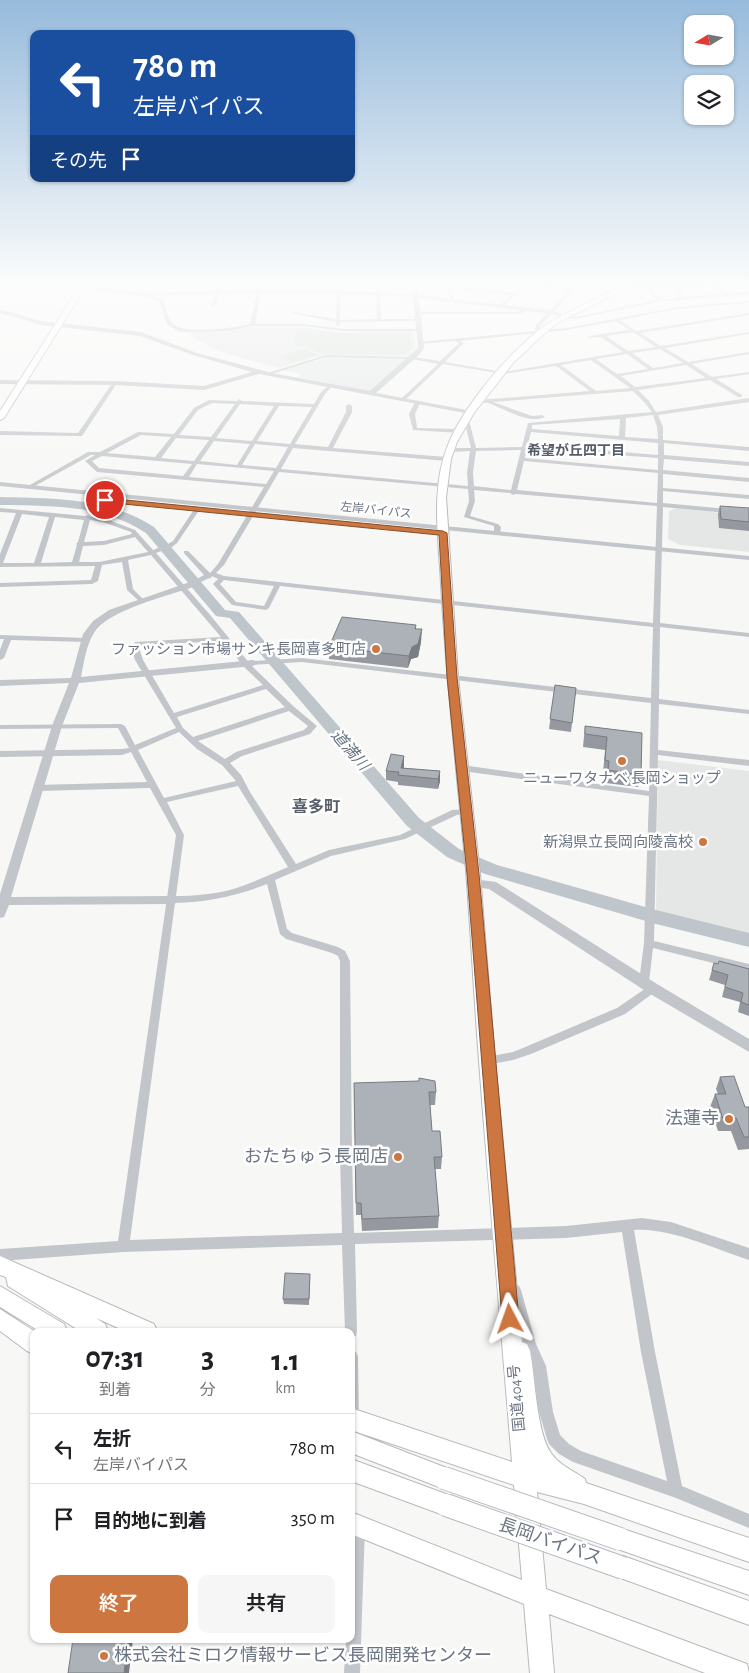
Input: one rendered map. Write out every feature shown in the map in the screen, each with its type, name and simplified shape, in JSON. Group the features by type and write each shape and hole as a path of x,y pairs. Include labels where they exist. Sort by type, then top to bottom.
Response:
{"highway":[{"path":"0,418 33,359"},
{"name":"国道404号","path":"512,359 468,416 459,431 449,455 442,485 443,530 452,677 471,855 542,1673"},
{"path":"0,406 19,382"},
{"path":"0,1266 93,1328"},
{"path":"0,1266 140,1328"},
{"path":"0,1296 52,1328"},
{"path":"509,1299 525,1371 530,1416 539,1452 543,1462 584,1493"},
{"path":"0,1320 30,1341"},
{"path":"355,1420 400,1437 524,1477 584,1493 749,1550"},
{"name":"長岡バイパス","path":"355,1444 444,1478 749,1583"},
{"name":"長岡バイパス","path":"355,1471 749,1613"},
{"path":"355,1524 536,1597 738,1673"}],"street":[{"path":"213,359 262,373 404,399 468,416 474,449 470,472 472,501 467,518 496,525 498,527 497,532"},
{"path":"0,382 116,383 204,388 314,359"},
{"path":"372,393 411,359"},
{"path":"418,359 503,372 584,359"},
{"path":"404,399 446,359"},
{"path":"488,1061 527,1051 621,1010 648,985 660,427 654,411 634,389 591,359"},
{"path":"637,359 653,370"},
{"path":"680,359 740,396"},
{"path":"615,376 711,359"},
{"path":"556,364 596,392"},
{"path":"479,402 634,389 749,374"},
{"path":"0,434 80,435 116,383"},
{"path":"0,914 2,901 57,726 75,680 86,640 92,627 112,612 186,587 209,576 221,565 290,446 330,386"},
{"path":"513,492 530,424 623,417 749,394"},
{"path":"157,459 199,407 216,400 315,406"},
{"path":"487,402 532,418 654,411 749,400"},
{"path":"185,478 239,401"},
{"path":"417,403 412,414 415,429 459,431"},
{"path":"238,466 278,404"},
{"path":"330,449 349,412 349,406"},
{"path":"622,438 623,417"},
{"path":"529,430 749,449"},
{"path":"268,486 97,470 88,461 140,433 330,449 449,455 474,449 524,447 576,449 749,464"},
{"path":"31,486 90,453 749,513"},
{"path":"522,459 749,480"},
{"name":"左岸バイパス","path":"0,484 253,512 749,558"},
{"path":"659,489 749,497"},
{"name":"左岸バイパス","path":"0,490 197,509 253,512"},
{"path":"20,511 0,563 99,564 126,559 170,546 197,509"},
{"path":"0,510 88,517 120,525 137,535 186,587 267,686 290,708 313,726 312,729 239,754 225,763"},
{"path":"37,564 54,514"},
{"path":"76,564 88,517"},
{"name":"左岸バイパス","path":"443,530 497,532 749,563"},
{"path":"80,544 104,543 137,535"},
{"path":"186,552 209,576 749,635"},
{"path":"126,559 130,590 142,601"},
{"path":"0,585 89,583 95,581 99,564"},
{"path":"223,578 216,584 234,604 266,608 278,584"},
{"path":"0,637 86,640"},
{"path":"0,658 9,637"},
{"path":"227,639 138,644 135,648 136,655 180,729 191,740 225,763 238,777 293,868"},
{"path":"0,683 75,680 302,660 749,712"},
{"path":"172,716 267,686"},
{"path":"191,740 290,708"},
{"path":"0,727 121,726 180,835 142,1097 123,1246"},
{"path":"0,754 122,752 134,749 180,729"},
{"path":"654,752 749,763"},
{"path":"462,768 651,794"},
{"path":"161,801 240,783"},
{"path":"38,788 153,785"},
{"path":"2,901 172,900 214,897 270,879 329,853 392,839 420,829 455,812 466,811"},
{"path":"473,878 492,886 648,985 749,1046"},
{"path":"270,879 283,931 289,936 335,950 342,954 346,961 346,1155 350,1240 351,1328"},
{"path":"649,943 749,968"},
{"path":"0,1255 123,1246 566,1232 642,1224 671,1228 749,1254"},
{"path":"627,1226 648,1352 676,1491"},
{"path":"507,1262 530,1344 539,1366 546,1412 554,1439 564,1449 578,1457 676,1491 749,1521"},
{"path":"352,1643 352,1673"}],"shaded area":[{"path":"245,359 309,359 278,368"},
{"path":"287,359 303,359 293,362"},
{"path":"322,359 407,360 371,391 298,377 301,374 283,370"},
{"path":"677,508 749,516 749,552 680,545 668,539 669,511"},
{"name":"新潟県立長岡向陵高校","path":"658,760 749,771 749,937 656,913"}],"building":[{"path":"720,506 749,508 749,522 721,519"},
{"path":"342,617 416,625 415,629 422,629 418,644 412,647 409,656 329,647"},
{"path":"555,685 576,688 572,723 550,719"},
{"path":"585,726 642,733 641,775 608,770 609,761 605,760 607,737 585,734"},
{"path":"391,754 404,756 401,768 440,771 438,779 398,775 399,772 386,771"},
{"path":"719,961 749,969 749,1005 741,1002 743,993 725,987 728,975 712,970 714,963 718,964"},
{"path":"734,1076 745,1107 749,1107 749,1137 744,1137 736,1118 723,1119 715,1094 726,1094 720,1077"},
{"name":"おたちゅう長岡店","path":"419,1078 435,1081 436,1092 429,1092 432,1131 440,1131 442,1157 434,1157 439,1216 362,1219 361,1203 356,1203 354,1083 419,1081"},
{"path":"285,1273 310,1274 309,1299 283,1299"},
{"name":"株式会社ミロク情報サービス長岡開発センター","path":"72,1643 128,1643 124,1673 68,1673"}],"waterway":[{"name":"道満川","path":"0,501 58,503 99,508 135,520 150,530 221,613 234,615 413,822 453,853 491,870 656,917 749,940"}],"place":[{"name":"ファッション市場サンキ長岡喜多町店","path":"376,649"},
{"name":"ニューワタナベ 長岡ショップ","path":"622,761"},
{"name":"新潟県立長岡向陵高校","path":"703,842"},
{"name":"法蓮寺","path":"729,1119"},
{"name":"おたちゅう長岡店","path":"398,1157"},
{"name":"株式会社ミロク情報サービス長岡開発センター","path":"104,1656"}],"district":[{"name":"希望が丘四丁目","path":"576,451"},
{"name":"喜多町","path":"316,807"}],"route":[{"path":"105,500 443,533 452,677 473,874 503,1235 507,1262 510,1319"}]}
